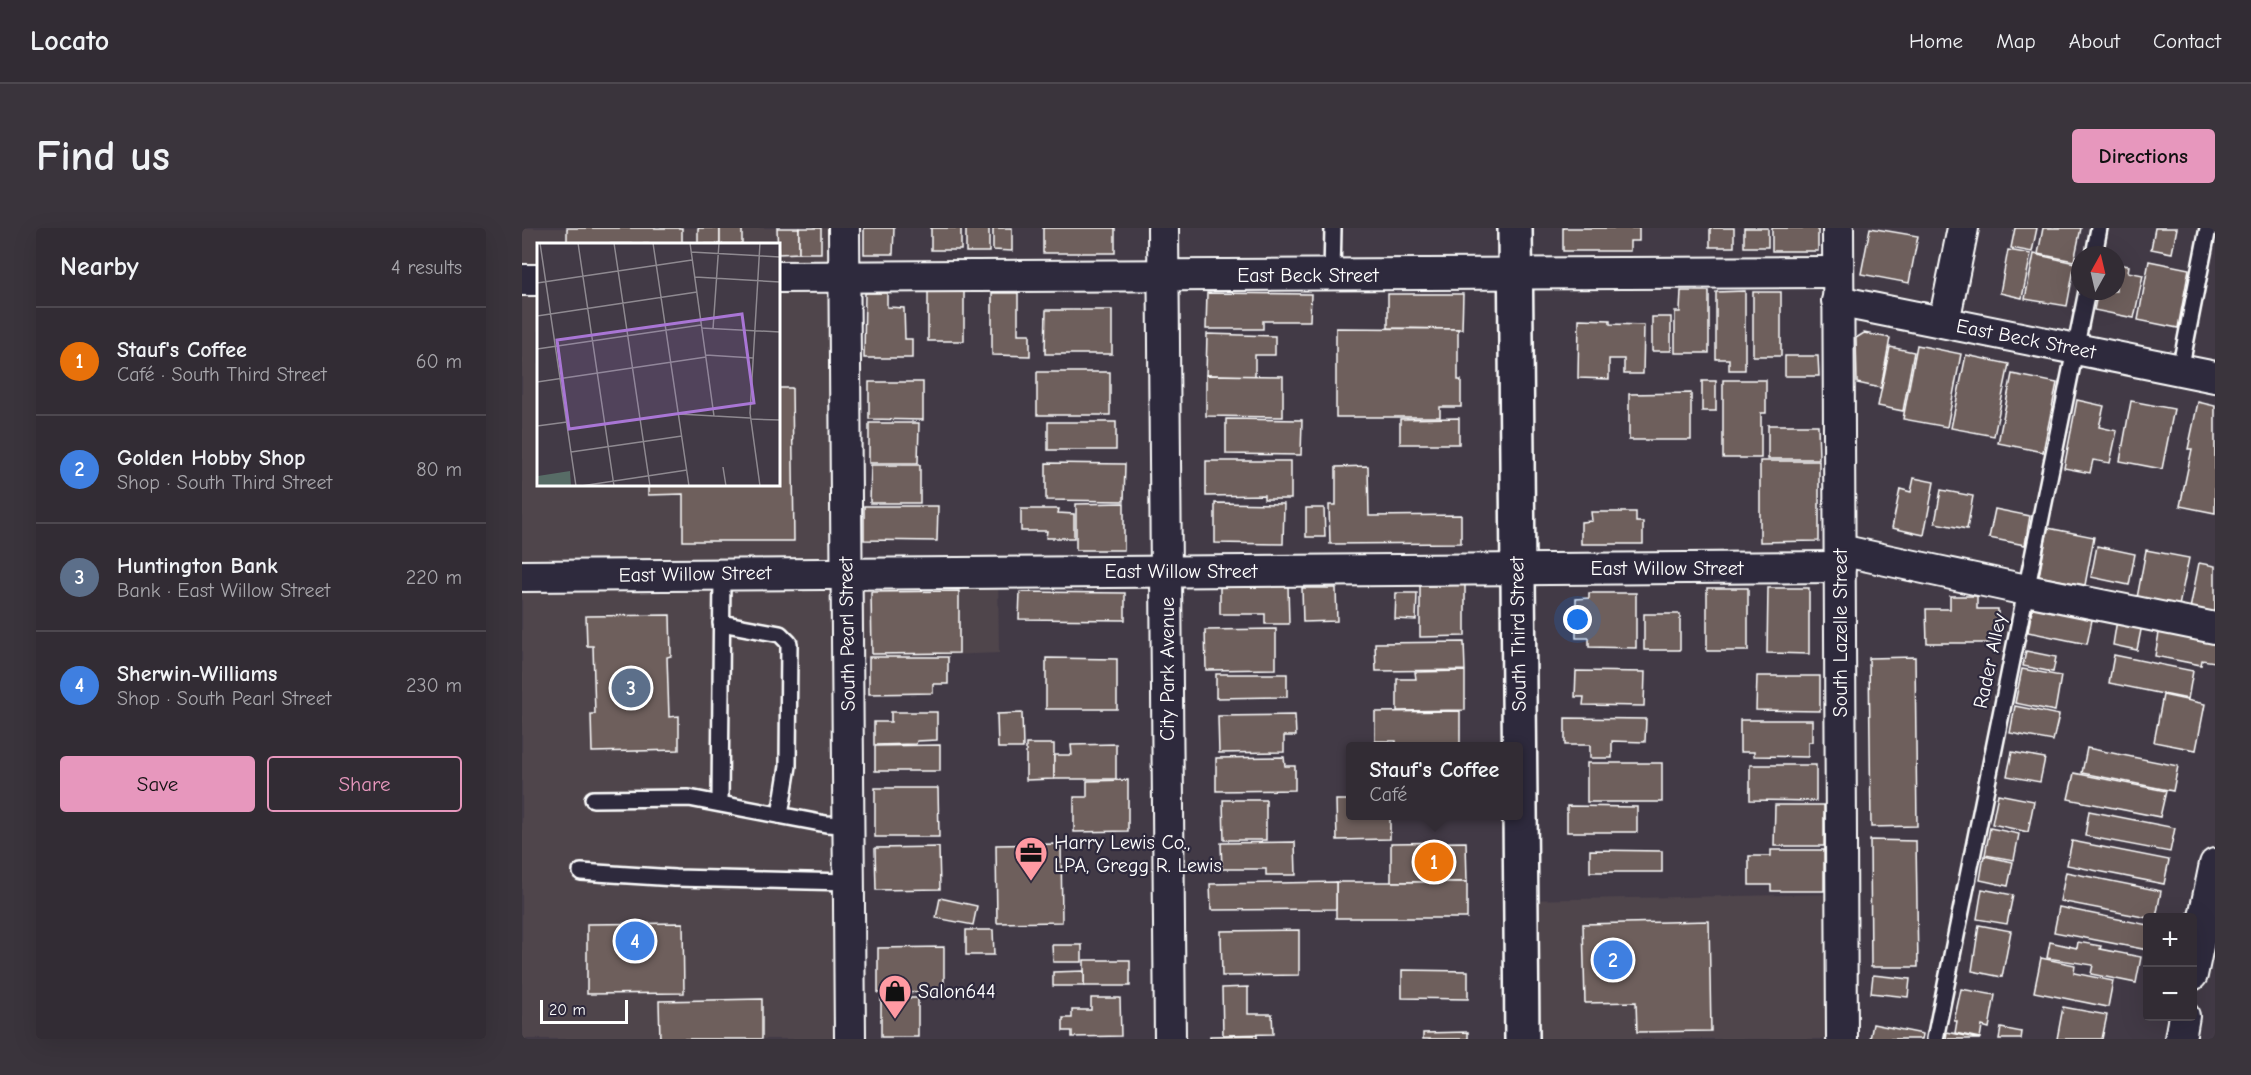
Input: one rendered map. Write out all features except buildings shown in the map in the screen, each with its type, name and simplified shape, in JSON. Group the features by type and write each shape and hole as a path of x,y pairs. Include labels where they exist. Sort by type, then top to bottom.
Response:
{"street":[{"name":"South Pearl Street","path":"844,228 850,1039"},
{"name":"City Park Avenue","path":"1163,228 1170,1039"},
{"name":"South Third Street","path":"1515,228 1519,742"},
{"name":"South Lazelle Street","path":"1838,228 1842,1039"},
{"path":"1944,322 1963,228"},
{"name":"East Beck Street","path":"780,277 1515,275 1837,287 1944,322 2215,377"},
{"name":"East Willow Street","path":"522,576 846,572 1517,570 1840,558 2026,590 2215,628"},
{"name":"South Third Street","path":"1520,820 1522,1039"},
{"path":"2195,967 2215,864"},
{"path":"2180,1039 2183,1021"}],"lane":[{"path":"1332,275 1333,228"},
{"path":"2096,246 2099,228"},
{"path":"2180,370 2208,228"},
{"name":"Rader Alley","path":"1935,1039 2084,300"},
{"path":"720,802 722,573"},
{"path":"721,623 780,634 789,643 788,766 780,815"},
{"path":"593,799 690,798 826,824 848,825"},
{"path":"581,872 675,878 849,882"}],"shaded area":[{"path":"522,228 841,228 843,572 998,570 999,653 845,659 850,1039 522,1039"},
{"path":"1843,894 1846,1039 1521,1039 1521,900"}],"place":[{"name":"Huntington Bank","path":"631,688"},
{"name":"Stauf's Coffee","path":"1434,862"},
{"name":"Harry Lewis Co., LPA, Gregg R. Lewis","path":"1031,882"},
{"name":"Sherwin-Williams","path":"635,941"},
{"name":"Golden Hobby Shop","path":"1613,960"},
{"name":"Salon644","path":"895,1020"}]}
